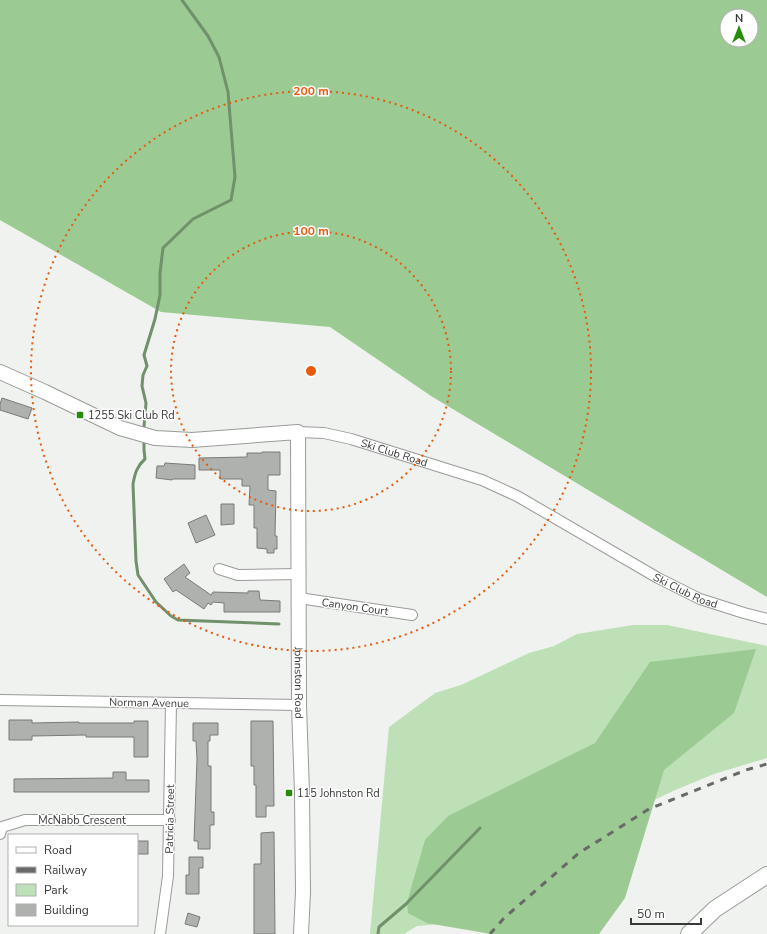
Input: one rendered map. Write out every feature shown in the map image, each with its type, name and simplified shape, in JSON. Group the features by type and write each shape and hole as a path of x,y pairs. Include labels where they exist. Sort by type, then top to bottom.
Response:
{"main road":[{"path":"689,934 715,909 767,876"}],"street":[{"name":"Ski Club Road","path":"0,372 120,428 155,438 192,440 298,432 324,433 351,439 482,480 517,496 658,578 700,599 767,619"},
{"name":"Johnston Road","path":"298,432 299,705 303,892 301,934"},
{"path":"219,569 238,575 298,574"},
{"name":"Canyon Court","path":"299,598 412,615"},
{"name":"Norman Avenue","path":"0,700 299,705"},
{"name":"Patricia Street","path":"160,934 168,876 171,704"},
{"name":"McNabb Crescent","path":"0,834 2,827 25,820 170,820"}],"green space":[{"path":"0,0 767,0 767,597 431,396 330,327 161,312 0,220"},
{"path":"633,625 667,625 767,646 767,758 714,774 673,791 561,845 441,924 417,926 404,934 370,934 389,727 435,693 461,685 529,653 554,646 577,634"},
{"path":"756,649 734,713 664,770 625,898 599,934 491,934 427,923 408,913 407,902 425,840 448,816 595,743 650,662"}],"building":[{"path":"2,398 32,408 28,419 0,410"},
{"path":"280,452 280,475 268,475 268,490 276,491 275,536 277,536 277,549 274,549 274,553 267,553 267,549 257,548 257,528 254,528 254,505 249,505 250,486 242,486 242,479 220,479 220,470 199,470 199,458 247,457 247,453"},
{"path":"165,463 195,465 195,479 172,480 156,478 157,466 164,466"},
{"path":"221,504 234,504 234,524 221,525"},
{"path":"206,515 215,535 196,543 188,523"},
{"path":"184,564 190,573 185,577 211,595 213,592 248,593 248,591 259,591 260,600 280,601 280,612 224,612 224,603 213,602 211,605 208,603 204,609 176,590 173,592 164,579"},
{"path":"9,720 32,720 32,723 134,723 134,721 148,721 148,757 134,757 134,737 86,737 86,735 32,736 32,740 9,740"},
{"path":"251,721 273,721 274,806 266,806 266,817 256,817 256,785 254,785 254,766 251,766"},
{"path":"193,723 218,723 218,735 210,735 210,741 208,741 208,766 211,766 211,812 214,812 214,825 210,825 210,849 198,849 198,841 194,841 197,759 196,741 193,741"},
{"path":"113,772 126,772 126,780 149,780 149,792 14,792 14,779 113,778"},
{"path":"274,832 275,934 254,934 254,864 261,864 261,833"},
{"path":"138,841 148,841 148,854 138,854"},
{"path":"189,857 203,857 203,868 199,868 199,894 186,894 186,875 189,875"},
{"path":"188,913 200,917 197,927 185,924"}],"waterway":[{"path":"144,427 146,403 142,386 143,375 147,366 144,355 155,319 160,295 160,273 163,248 193,219 231,200 235,177 228,92 219,57 208,36 182,0"},
{"path":"144,443 145,459 137,470 133,484 136,561 138,575 156,602 171,616 178,620 279,624"},
{"path":"378,934 379,927 406,904 480,828"}],"railway":[{"path":"490,934 504,918 579,853 649,809 746,770 767,764"}],"place":[{"name":"1255 Ski Club Rd","path":"80,415"},
{"name":"115 Johnston Rd","path":"289,793"}]}
